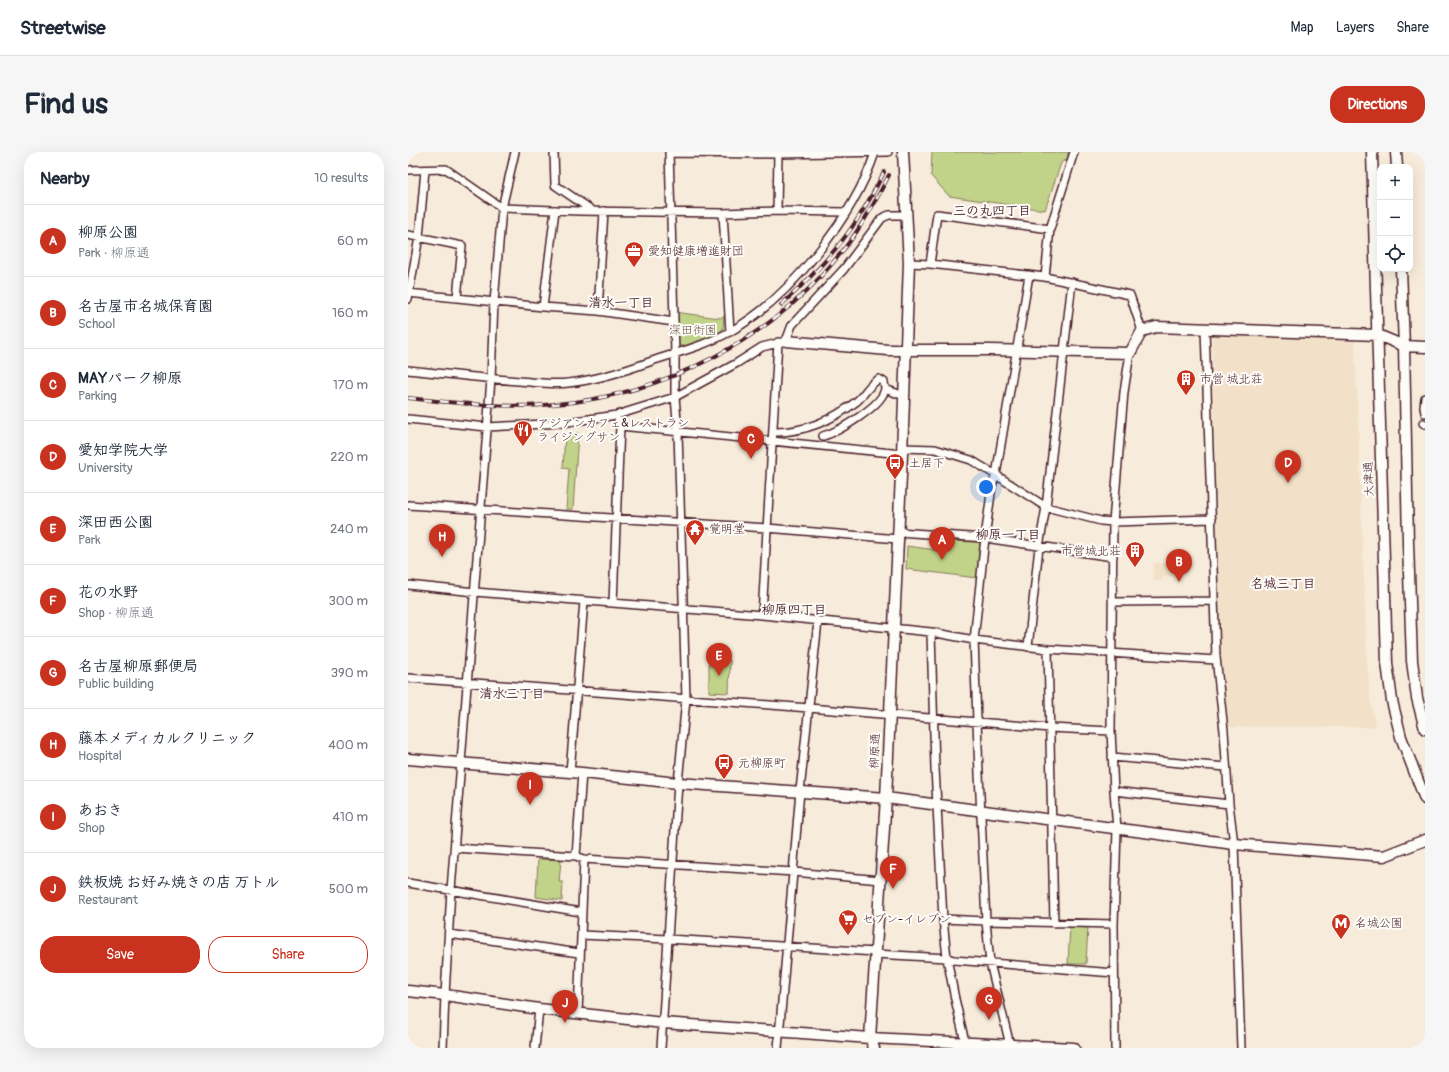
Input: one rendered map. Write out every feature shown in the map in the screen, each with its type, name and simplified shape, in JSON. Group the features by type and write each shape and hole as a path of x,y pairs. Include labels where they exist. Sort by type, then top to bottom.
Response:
{"street":[{"path":"443,1048 444,995 451,890 491,379 494,302 502,208 515,152"},
{"path":"554,152 555,185 593,211"},
{"path":"661,1048 678,783 686,699 678,432 675,397 669,152 888,152"},
{"name":"柳原通","path":"874,1048 870,1038 886,798 909,263 903,152"},
{"path":"1045,277 1050,230 1074,152"},
{"name":"大津通","path":"1372,152 1387,662 1392,701 1401,737 1425,799"},
{"path":"1396,152 1397,164"},
{"path":"777,211 778,153"},
{"path":"408,370 491,379 567,383 610,375 715,340 753,317 795,278 819,252 846,212 870,168 875,153"},
{"path":"408,170 446,169 502,208 723,213 777,211 846,212"},
{"path":"426,170 419,238 411,261 408,295 598,311 674,322"},
{"path":"543,307 555,210"},
{"path":"598,311 604,211"},
{"path":"723,213 730,332"},
{"path":"930,264 937,214 1050,230"},
{"path":"762,615 772,441 782,341 792,325 844,269 882,218 889,215 907,215"},
{"path":"408,235 462,246 457,298"},
{"path":"909,263 1045,277 1130,295 1142,331"},
{"path":"1401,272 1412,661 1416,698 1425,730"},
{"path":"1015,1046 990,963 986,922 976,722 974,640 992,486 996,475 1029,275"},
{"path":"1028,647 1072,282"},
{"path":"1115,1048 1114,924 1117,829 1111,731 1113,522 1124,392 1130,353 1142,331 1156,327 1378,335 1404,346 1425,347"},
{"path":"1205,329 1216,660 1234,844 1241,1048"},
{"path":"408,419 487,427 560,423 618,415 675,397 737,363 762,347 782,341 888,350 906,349 1130,353"},
{"path":"773,432 794,431 817,424 846,409 858,400 873,382 879,379 884,382 885,389 867,411 847,425 831,434 823,436"},
{"path":"885,389 904,396"},
{"path":"1425,398 1425,414"},
{"path":"613,603 620,426 618,415"},
{"path":"817,424 823,436 823,447"},
{"path":"620,426 823,447 902,451 935,449 971,460 1046,507 1101,521 1113,522 1212,519"},
{"path":"408,505 898,536 985,538 1113,557"},
{"path":"408,585 475,592 762,615 931,632 974,640 1048,649 1216,660"},
{"path":"570,772 578,690 584,600"},
{"path":"1113,602 1214,601"},
{"path":"778,1048 800,791 818,621"},
{"path":"931,632 935,768 943,919 947,958 965,1042"},
{"path":"1048,649 1050,783 1053,820 1054,924"},
{"path":"408,678 890,714 1050,728 1111,731"},
{"path":"1112,757 1226,767"},
{"path":"408,759 582,773 678,783 886,798 1234,844 1384,856 1425,840"},
{"path":"576,856 582,773"},
{"path":"1114,791 1229,804"},
{"path":"455,848 576,856 584,859 794,872 880,880"},
{"path":"578,1014 579,953 584,859"},
{"path":"408,884 581,912"},
{"path":"943,919 1054,924 1114,924"},
{"path":"449,934 579,953"},
{"path":"581,935 787,946 947,958 1114,973"},
{"path":"408,991 444,995 539,1010 663,1023 870,1038 1074,1048"},
{"path":"535,1048 539,1010"}],"shaded area":[{"path":"1212,335 1355,341 1367,661 1370,698 1376,727 1227,727 1219,625"},
{"path":"1154,563 1176,563 1176,577 1163,577 1162,581 1153,581"}],"green space":[{"path":"932,152 1068,152 1068,158 1061,163 1045,210 949,196 931,176"},
{"name":"深田街園","path":"677,311 681,313 720,318 724,316 723,329 711,338 681,347 678,343"},
{"path":"578,433 573,509 566,509 569,469 563,468 565,434"},
{"path":"936,541 980,542 977,578 906,569 907,546 936,550"},
{"path":"709,659 730,660 729,693 709,692"},
{"path":"538,859 561,860 559,882 563,882 562,901 536,897"},
{"path":"1070,925 1088,926 1086,964 1068,964"}],"railway":[{"path":"781,305 814,274 843,240 873,194 884,172"},
{"path":"408,398 501,406 556,404 596,398 636,389 675,375 713,358 749,336 782,312 813,284 840,254 861,226 889,175"}],"place":[{"name":"愛知健康増進財団","path":"634,268"},
{"name":"市営 城北荘","path":"1186,396"},
{"name":"アジアンカフェ&レストラン ライジングサン","path":"523,447"},
{"name":"MAYパーク柳原","path":"751,459"},
{"name":"土居下","path":"895,480"},
{"name":"愛知学院大学","path":"1288,483"},
{"name":"覚明堂","path":"695,546"},
{"name":"藤本メディカルクリニック","path":"442,557"},
{"name":"柳原公園","path":"942,560"},
{"name":"市営城北荘","path":"1135,568"},
{"name":"名古屋市名城保育園","path":"1179,582"},
{"name":"深田西公園","path":"719,676"},
{"name":"元柳原町","path":"724,780"},
{"name":"あおき","path":"530,805"},
{"name":"花の水野","path":"893,889"},
{"name":"セブン-イレブン","path":"848,936"},
{"name":"名城公園","path":"1341,940"},
{"name":"名古屋柳原郵便局","path":"989,1020"},
{"name":"鉄板焼 お好み焼きの店 万トル","path":"565,1023"}],"district":[{"name":"三の丸四丁目","path":"992,211"},
{"name":"清水一丁目","path":"621,303"},
{"name":"柳原一丁目","path":"1008,535"},
{"name":"名城三丁目","path":"1283,584"},
{"name":"柳原四丁目","path":"794,610"},
{"name":"清水三丁目","path":"512,694"}]}
